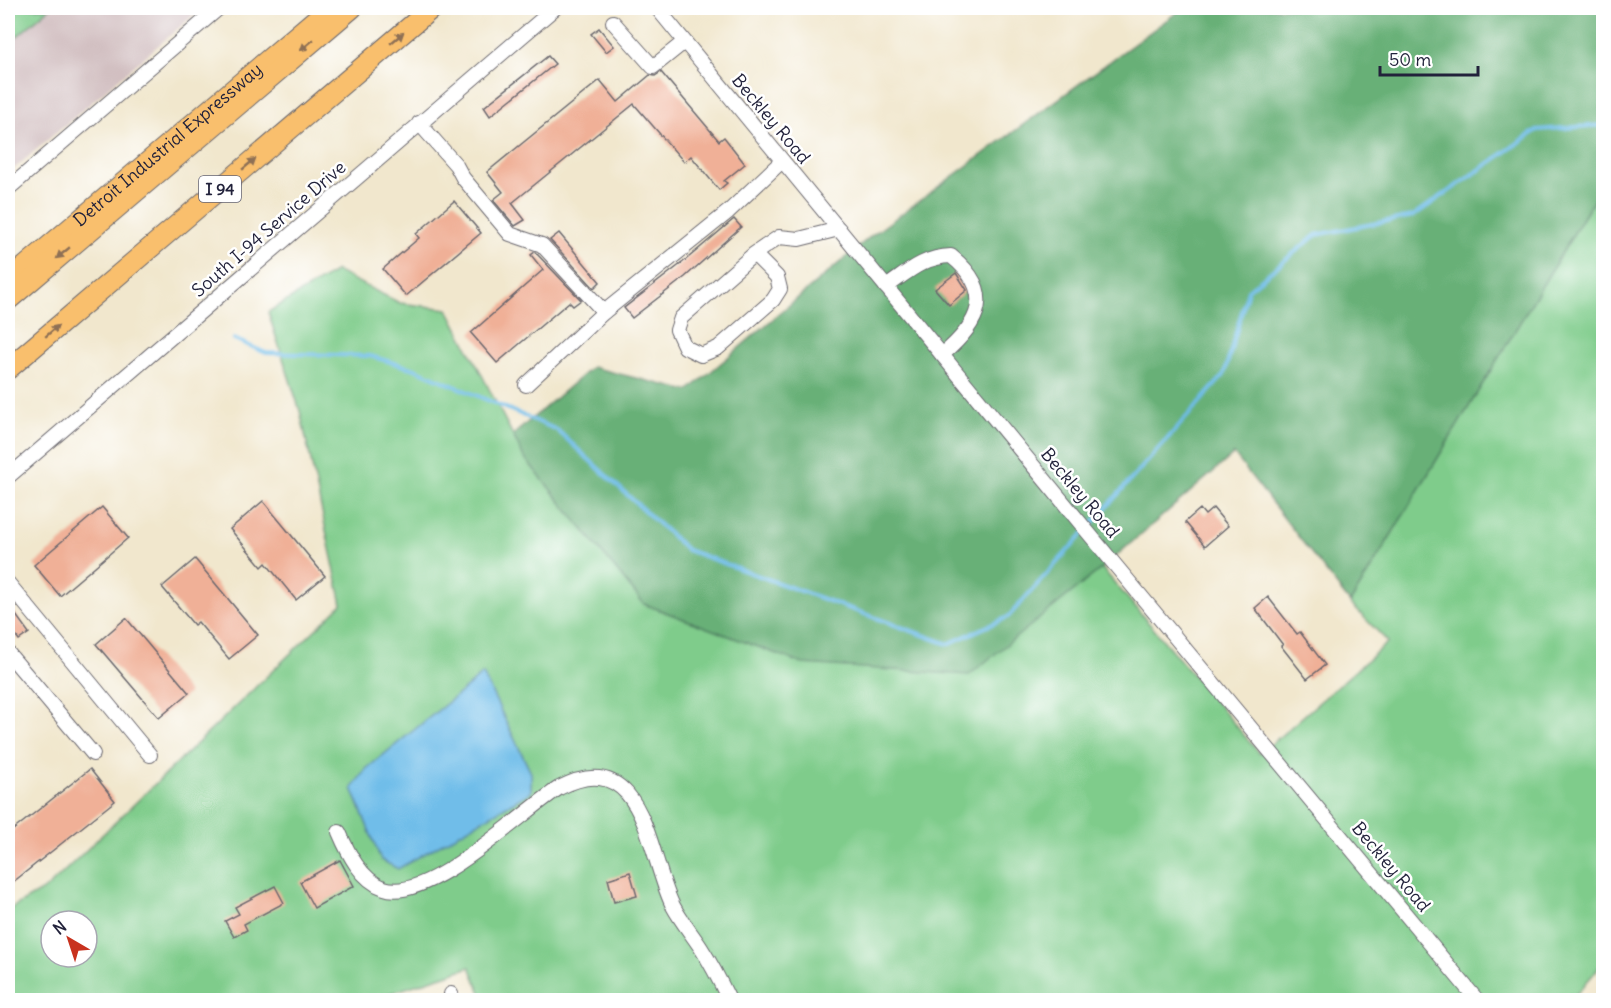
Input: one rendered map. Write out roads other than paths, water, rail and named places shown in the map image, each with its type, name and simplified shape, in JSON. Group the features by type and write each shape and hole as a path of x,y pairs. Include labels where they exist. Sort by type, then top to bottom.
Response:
{"highway":[{"name":"Detroit Industrial Expressway","path":"8,281 328,8"},
{"path":"8,300 352,8"},
{"name":"I 94","path":"8,369 432,8"},
{"path":"8,269 96,205"}],"street":[{"path":"8,189 219,8"},
{"name":"South I-94 Service Drive","path":"8,477 555,8"},
{"name":"Beckley Road","path":"657,8 1477,1000"},
{"path":"613,22 653,67 684,42"},
{"path":"419,123 456,165 463,177 510,234 542,245 604,312"},
{"path":"526,385 604,312 728,212 782,161"},
{"path":"754,254 777,277 780,289 773,300 718,348 700,355 685,347 677,330 681,318 754,254 779,237 799,239 839,229"},
{"path":"886,287 921,263 936,257 951,256 961,264 975,282 979,307 968,331 942,355"},
{"path":"8,582 150,755"},
{"path":"8,653 93,754"},
{"path":"339,832 355,862 375,884 393,891 411,888 439,876 559,788 585,778 608,780 621,787 631,798 640,814 672,904 704,951 729,1000"}],"water":[{"path":"483,674 531,773 531,792 398,869 381,860 352,788 366,769"}],"waterway":[{"path":"234,339 266,353 370,356 415,369 557,430 687,550 948,644 1008,617 1080,537 1224,375 1248,290 1316,235 1413,216 1537,130 1604,125"}]}
